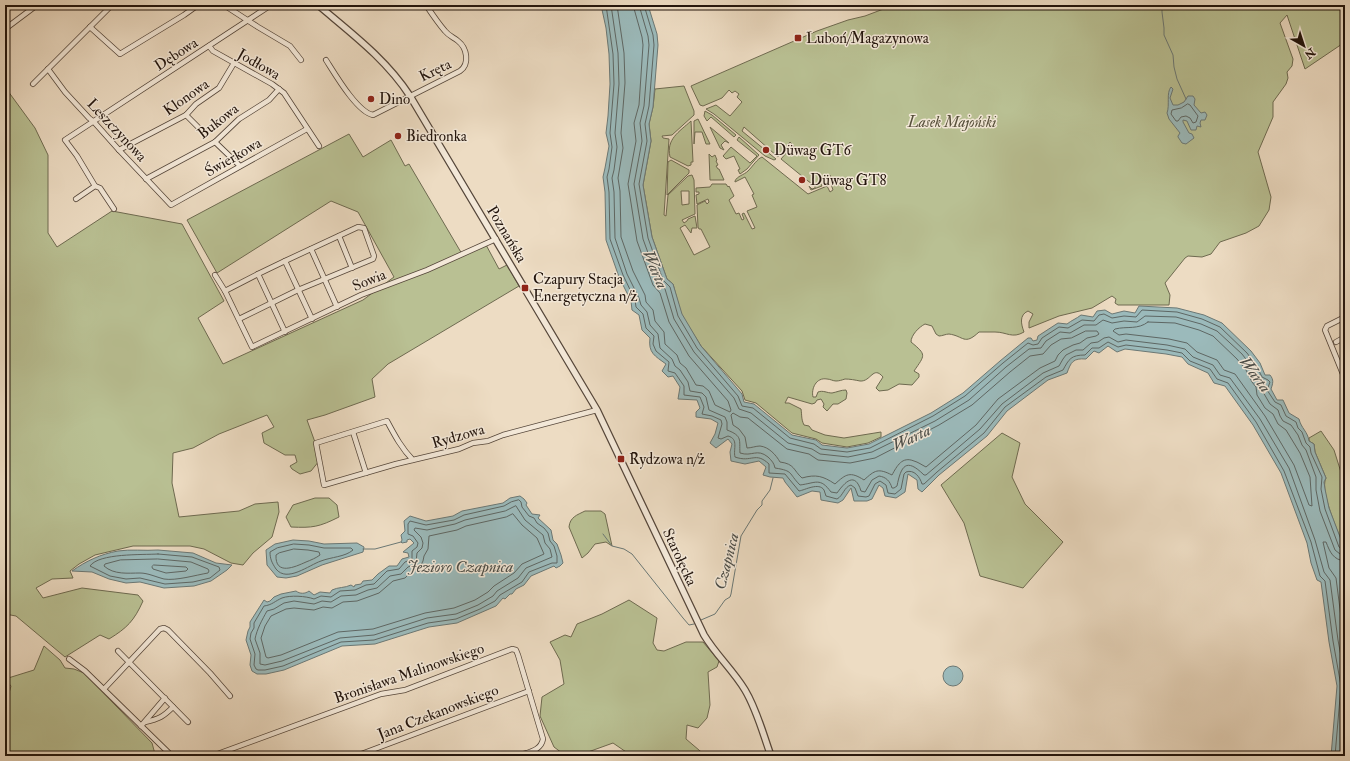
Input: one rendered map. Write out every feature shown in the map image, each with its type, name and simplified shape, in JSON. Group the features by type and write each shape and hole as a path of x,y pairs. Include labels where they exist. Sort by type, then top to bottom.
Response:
{"street":[{"path":"5,29 37,5"},
{"path":"33,84 112,5"},
{"path":"90,27 120,54 198,5"},
{"path":"224,5 290,46 301,60"},
{"name":"Dębowa","path":"95,186 77,156 65,140 271,5"},
{"name":"Poznańska","path":"318,5 379,57 391,70 410,96 596,408"},
{"name":"Kręta","path":"410,96 460,71 464,67 467,57 461,44 447,34 426,5"},
{"name":"Jodłowa","path":"209,46 213,51 284,93 319,146"},
{"path":"326,60 356,103 370,115 376,114 410,96"},
{"name":"Klonowa","path":"119,150 186,115 196,104 221,86 234,63"},
{"name":"Leszczynowa","path":"48,69 65,92 171,205"},
{"name":"Bukowa","path":"146,179 215,142 239,119 270,100 279,89"},
{"path":"186,115 198,127"},
{"name":"Świerkowa","path":"171,205 308,129"},
{"path":"215,142 240,166"},
{"path":"76,199 95,186 100,188 114,209"},
{"path":"215,275 226,291 239,319 298,290 373,259 374,256 364,228 358,227 258,274 226,291"},
{"path":"339,236 352,268"},
{"name":"Sowia","path":"239,319 252,347 361,296 427,270 496,239"},
{"path":"311,249 337,307"},
{"path":"285,261 312,319"},
{"path":"258,274 285,332"},
{"path":"1345,317 1325,328 1345,378"},
{"path":"1336,342 1345,337"},
{"name":"Rydzowa","path":"353,432 316,443 324,485 366,470 459,449 473,443 488,441 509,433 596,408"},
{"name":"Starołęcka","path":"596,408 704,635 739,681 750,700 771,756"},
{"path":"366,470 353,432 387,421 397,441 413,460"},
{"path":"104,689 160,629 164,628 168,630 210,673 230,696"},
{"name":"Bronisława Malinowskiego","path":"212,756 381,694 404,690 512,649 516,650 518,655 543,739 542,745 538,749 518,756"},
{"path":"118,651 188,722"},
{"path":"69,660 86,671 172,756"},
{"name":"Jana Czekanowskiego","path":"356,756 529,691"},
{"path":"141,726 165,698"},
{"path":"145,722 159,719 173,707"}],"green space":[{"name":"Lasek Majoński","path":"894,5 1345,5 1345,42 1305,69 1287,15 1280,23 1293,59 1292,66 1287,72 1288,78 1286,84 1273,102 1273,117 1258,152 1271,197 1269,210 1259,226 1246,233 1220,242 1211,254 1202,257 1188,256 1185,258 1165,283 1170,295 1169,305 1118,305 1115,303 1116,299 1112,296 1092,308 1059,316 1029,328 1029,322 1033,314 1028,311 1022,317 1024,332 1020,334 1013,335 999,332 979,332 967,339 949,334 939,336 936,334 932,326 925,324 920,327 911,339 911,342 923,355 914,371 919,374 919,377 912,385 899,384 888,390 879,391 876,388 883,377 877,373 874,373 864,381 845,379 836,381 823,379 815,384 813,397 816,397 820,391 832,393 846,390 847,393 846,399 838,404 833,404 827,411 823,407 824,404 821,399 812,404 788,397 785,403 789,403 801,409 804,425 809,426 812,430 825,435 844,438 881,432 881,437 868,443 847,447 822,443 816,439 792,433 756,403 745,400 742,391 701,346 681,314 673,284 667,279 652,237 643,185 651,141 649,124 655,89 684,86 694,111 694,115 672,135 662,136 663,138 669,139 664,215 666,216 668,195 688,176 692,175 694,180 695,214 682,220 684,223 688,219 695,216 697,228 692,228 691,233 685,225 680,228 694,255 710,247 701,229 698,227 697,205 705,201 707,204 709,202 708,199 697,204 696,195 699,194 699,192 696,192 696,188 710,187 712,184 726,184 728,187 729,186 734,196 729,200 736,214 739,213 742,220 744,219 742,214 744,213 752,229 755,228 747,211 757,207 752,195 754,194 745,177 735,181 762,157 808,194 827,186 830,192 833,190 831,184 833,183 830,175 819,180 822,186 811,190 809,186 812,189 815,188 815,186 781,159 787,152 790,154 792,152 791,150 794,146 790,142 778,157 744,127 742,131 776,159 774,160 765,156 706,109 716,105 730,116 742,102 737,97 739,94 735,91 732,93 729,90 722,98 703,106 700,105 691,86 817,31 848,20 865,16","holes":["681,191 689,191 689,204 682,205"]},
{"path":"5,87 35,128 48,155 48,233 57,247 112,211 182,224 224,301 198,318 223,364 363,300 394,277 358,212 331,201 217,273 187,220 349,134 363,157 391,140 405,166 409,164 462,254 485,243 499,269 507,265 519,286 388,364 372,379 375,397 307,420 316,445 319,461 311,471 300,474 290,466 297,462 295,455 285,455 264,443 262,433 274,427 267,415 219,434 193,448 173,453 172,483 179,517 239,511 255,504 278,502 279,512 272,537 253,553 243,565 231,563 204,549 190,546 133,546 95,555 70,571 73,578 52,579 36,588 43,598 82,588 138,595 143,601 133,619 121,631 109,639 100,635 65,657 16,616 5,614"},
{"path":"705,111 736,135 734,137 711,117 707,121 704,116"},
{"path":"698,119 710,144 706,144 702,132 695,132 694,144 694,121"},
{"path":"691,121 693,162 691,162 691,165 688,166 670,157 669,151 674,136"},
{"path":"710,127 729,143 725,141 721,145 724,150 720,148"},
{"path":"739,137 759,155 747,169 740,174 738,170 740,169 734,156 726,159 723,156 731,147 750,163 757,156 737,140"},
{"path":"709,154 712,157 715,155 718,165 716,166 724,180 710,180"},
{"path":"671,160 689,170 689,173 667,195 668,162"},
{"path":"1321,431 1334,450 1345,485 1345,550 1325,493 1326,478 1315,452 1314,444 1309,441 1309,438"},
{"path":"1002,433 1020,443 1012,477 1025,504 1063,542 1023,588 980,576 964,523 941,485"},
{"path":"315,498 329,498 337,505 339,517 316,526 291,527 286,517 293,505"},
{"path":"585,511 601,511 605,514 612,546 606,542 595,544 582,558 569,527 572,519"},
{"path":"629,600 657,618 653,643 657,650 664,651 686,642 703,642 719,661 717,667 708,672 710,705 707,718 698,728 687,725 686,739 706,756 632,756 613,743 588,752 566,756 554,747 540,716 542,697 564,684 560,660 550,642 565,635 571,637 577,624 602,614"},
{"path":"44,646 60,660 65,668 74,669 84,673 152,743 157,756 5,756 5,700 8,697 11,686 5,679 34,670"}],"water":[{"name":"Warta","path":"601,5 648,5 657,34 658,45 653,107 649,124 651,141 643,185 652,237 667,279 673,284 682,314 701,346 742,394 744,402 754,404 792,435 816,440 822,445 847,448 869,444 931,413 963,393 1028,338 1031,338 1033,341 1037,340 1038,336 1058,323 1067,324 1081,315 1093,317 1097,311 1105,310 1112,314 1124,311 1135,313 1139,306 1177,308 1204,315 1222,323 1251,351 1260,363 1265,375 1270,375 1272,378 1273,382 1271,389 1277,400 1283,400 1289,413 1299,419 1309,441 1314,444 1315,452 1326,478 1324,482 1329,508 1345,550 1345,756 1331,756 1337,686 1329,642 1321,582 1317,580 1311,563 1307,543 1281,473 1253,425 1225,386 1214,383 1208,373 1188,364 1182,357 1125,349 1117,352 1108,346 1099,353 1094,351 1086,359 1075,360 1071,363 1067,373 1048,380 1007,411 987,436 939,475 922,492 918,489 917,480 908,474 905,492 896,498 885,496 883,488 879,485 872,499 867,501 854,501 851,488 843,500 838,503 821,500 820,492 812,491 797,497 783,478 763,475 766,467 759,461 745,464 731,461 730,452 732,444 728,439 716,448 710,443 715,434 718,423 711,419 696,417 696,412 700,408 697,400 678,399 680,387 673,376 668,377 662,371 666,364 651,351 650,338 642,330 639,315 632,310 631,301 619,277 606,240 605,192 603,177 609,146 606,133 610,84 609,54 606,28"},
{"path":"1171,87 1173,89 1170,98 1173,105 1178,105 1184,102 1188,96 1193,96 1195,99 1194,105 1201,113 1205,112 1207,115 1205,120 1201,120 1201,127 1197,126 1196,130 1191,130 1187,121 1183,120 1189,133 1192,134 1194,138 1186,144 1182,143 1178,137 1180,133 1169,119 1167,113 1169,92"},
{"name":"Jezioro Czapnica","path":"520,496 527,503 526,505 532,514 540,515 538,518 551,530 553,540 557,544 563,563 560,566 556,568 554,566 531,576 524,585 516,589 505,599 503,598 496,606 457,623 429,627 375,644 342,646 284,670 266,674 257,674 252,671 250,665 251,655 246,640 250,622 264,600 267,602 281,594 296,591 299,593 306,593 309,591 314,595 320,592 330,593 334,589 351,585 354,587 355,585 361,584 363,581 372,580 389,566 397,566 402,559 409,557 408,553 403,552 414,543 410,539 407,540 407,542 401,542 401,535 405,531 404,521 410,516 426,521 453,516 462,511 503,503 510,498"},
{"path":"293,540 324,544 357,543 364,547 363,552 322,565 297,576 286,578 277,577 267,565 266,550 275,544"},
{"path":"127,550 158,550 193,553 216,563 232,565 211,581 194,586 164,588 140,582 126,583 109,579 92,572 72,571 94,558 112,552"},
{"path":"953,666 960,669 963,676 960,683 953,686 946,683 943,676 946,669"}],"waterway":[{"path":"1162,5 1164,35 1173,55 1177,79 1186,99"},
{"name":"Czapnica","path":"701,620 715,614 725,600 730,597 741,536 757,510 762,505 762,501 770,490 773,478"},
{"name":"Czapnica","path":"603,534 612,546 624,549 632,554 689,625 694,624"},
{"path":"363,549 375,549 401,542"}],"place":[{"name":"Luboń/Magazynowa","path":"798,38"},
{"name":"Dino","path":"371,99"},
{"name":"Biedronka","path":"398,136"},
{"name":"Düwag GT6","path":"766,150"},
{"name":"Düwag GT8","path":"802,180"},
{"name":"Czapury Stacja Energetyczna n/ż","path":"525,288"},
{"name":"Rydzowa n/ż","path":"621,459"}]}
